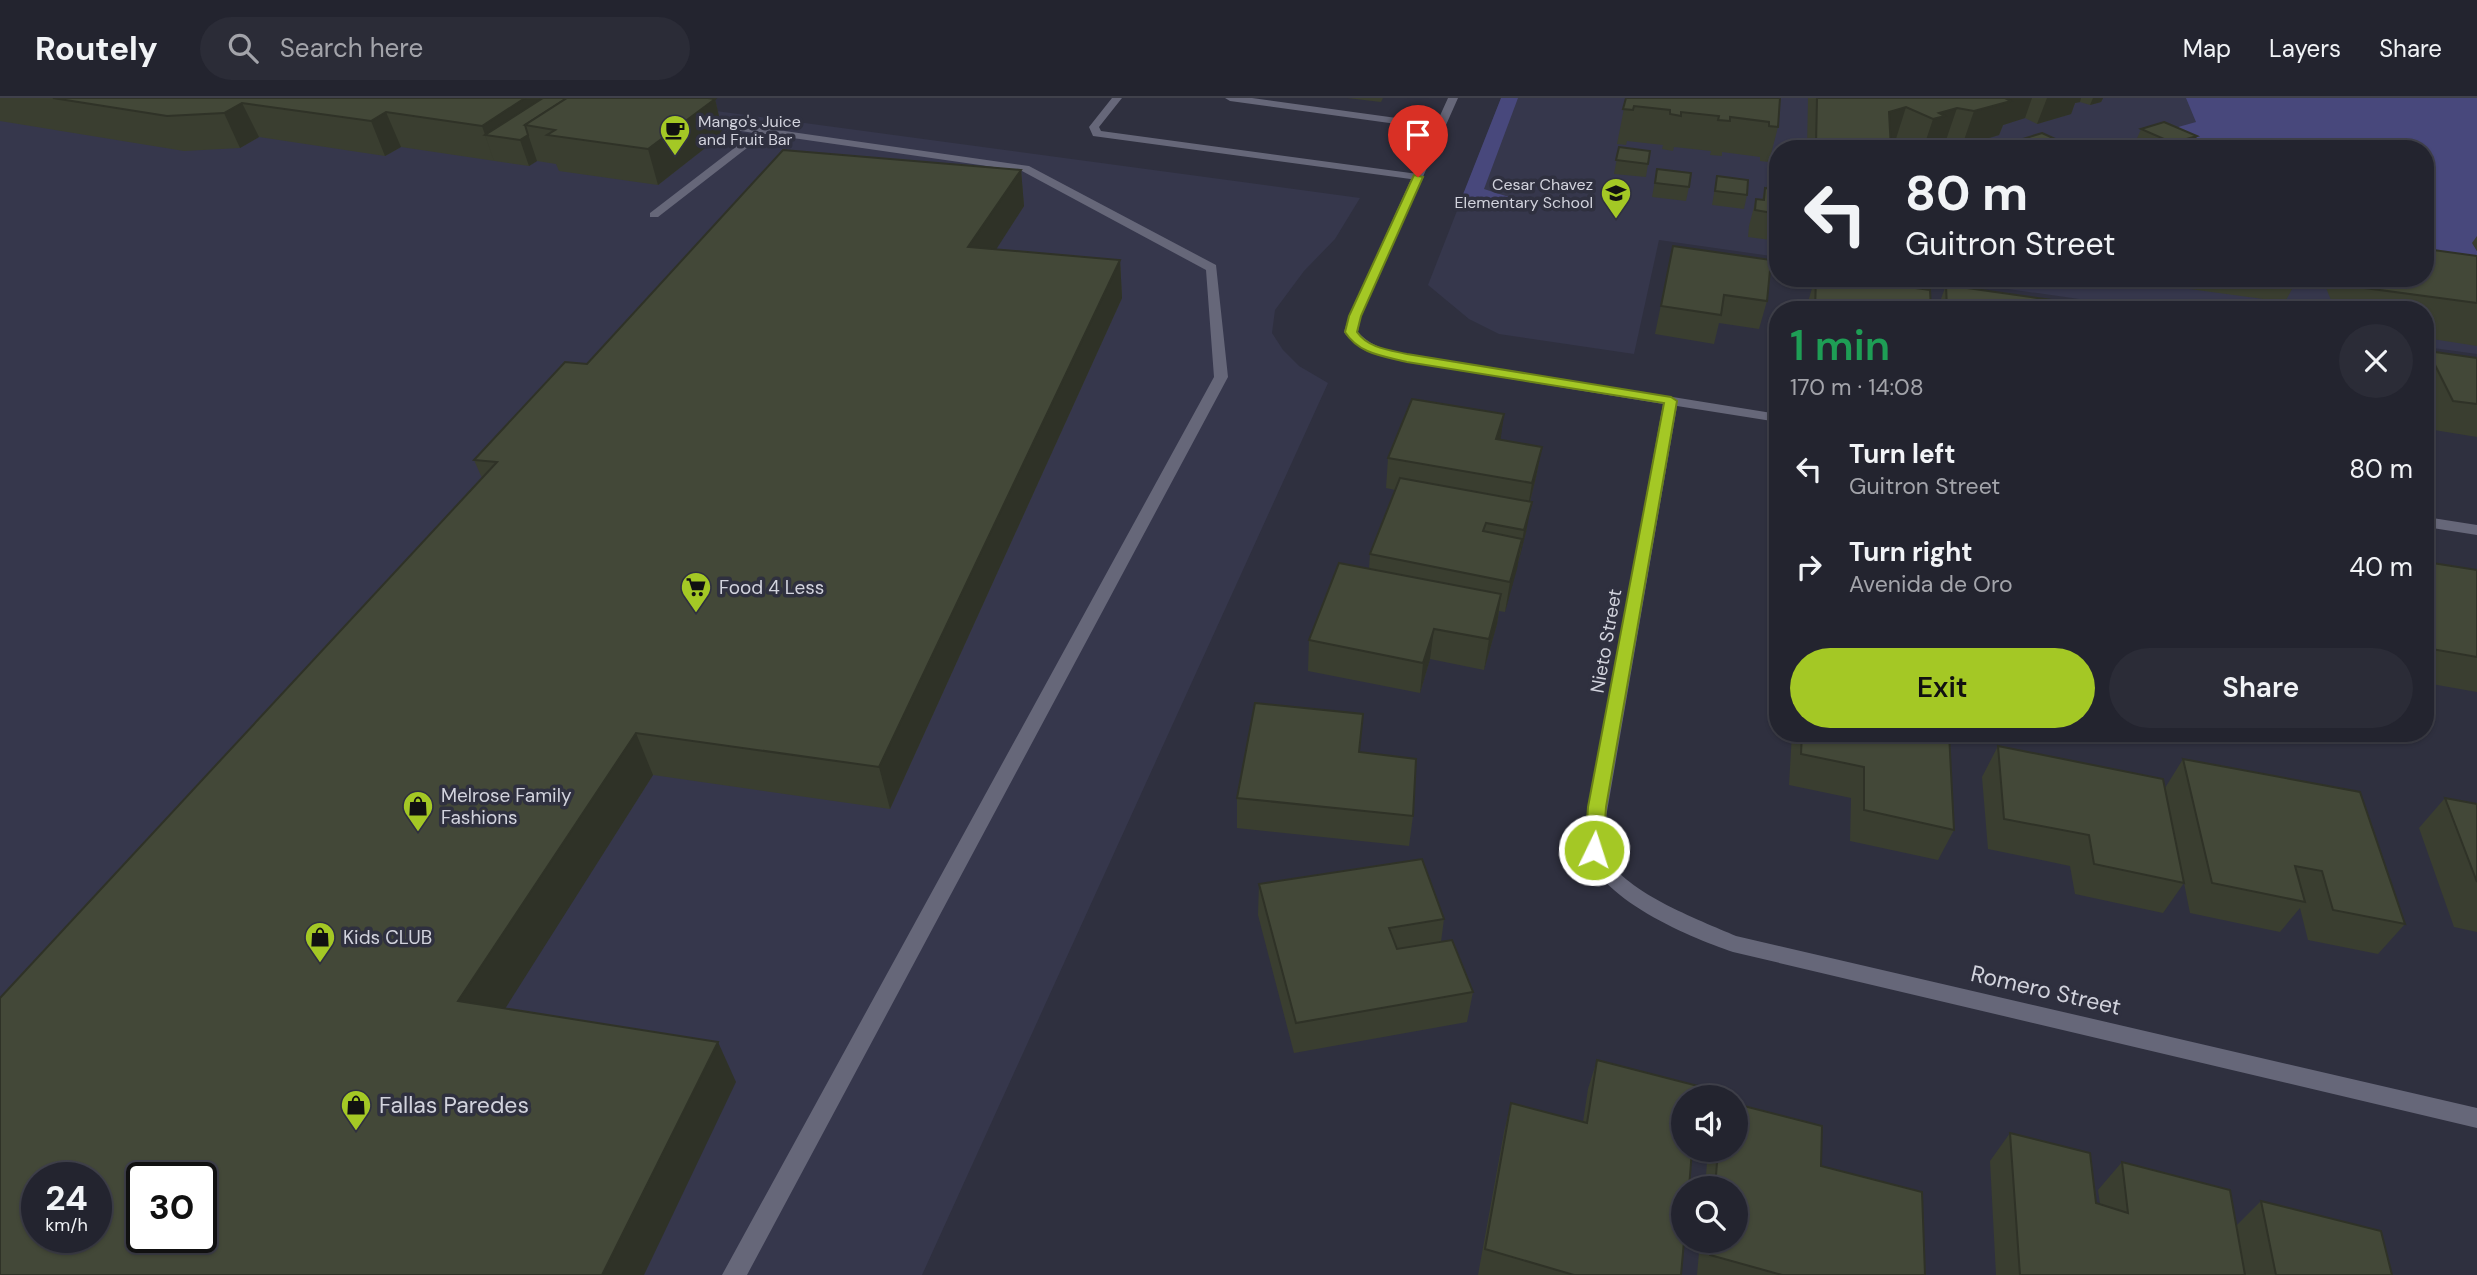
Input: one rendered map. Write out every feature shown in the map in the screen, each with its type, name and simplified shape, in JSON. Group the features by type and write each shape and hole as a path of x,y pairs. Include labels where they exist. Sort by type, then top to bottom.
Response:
{"street":[{"path":"1117,98 1094,127 1097,134 1418,177"},
{"path":"1230,98 1440,127"},
{"path":"1453,98 1355,316 1351,332 1357,342 1376,351 1407,358 1769,417"},
{"path":"684,120 1025,168 1212,268 1221,377 734,1275"},
{"path":"654,215 763,131"},
{"name":"Nieto Street","path":"1615,883 1594,850 1597,807 1671,401"},
{"path":"2434,523 2477,530"},
{"name":"Romero Street","path":"1615,883 1662,912 1733,944 2477,1118"}],"shaded area":[{"path":"0,98 620,98 1360,198 1335,239 1304,271 1275,310 1272,333 1283,350 1299,366 1328,383 922,1275 0,1275"},
{"name":"Cesar Chavez Elementary School","path":"1501,98 2477,98 2477,354 2434,348 2434,301 2093,301 1994,287 2434,287 2434,140 1769,140 1769,256 1659,240 1634,354 1499,334 1469,319 1428,285"},
{"path":"1501,98 1518,98 1484,189 1515,201 1460,202"},
{"path":"2186,98 2477,98 2477,244 2473,244 2477,251 2477,290 2434,280 2434,140 2132,140 2196,122"}],"building":[{"path":"53,98 525,98 482,126 386,112 371,121 242,103 224,113 167,116"},
{"path":"543,98 567,98 525,125 528,135 520,140 485,135"},
{"path":"567,98 715,99 648,149 547,135 555,130 525,125"},
{"path":"1626,98 1780,98 1778,127 1769,126 1769,122 1730,117 1730,121 1718,120 1719,116 1681,112 1681,116 1670,114 1670,110 1634,106 1633,110 1623,109"},
{"path":"1817,98 2005,98 2011,101 1974,111 1957,108 1939,113 1945,116 1933,119 1906,107 1889,112 1891,140 1816,140"},
{"path":"2164,122 2197,136 2183,140 2166,140 2141,129"},
{"path":"2042,133 2057,140 2025,140 2023,139"},
{"path":"1619,147 1650,151 1648,164 1616,160"},
{"path":"783,150 1021,170 968,247 1120,260 879,767 636,733 458,1001 718,1042 602,1275 0,1275 0,998 497,462 474,460 565,362 587,364"},
{"path":"1657,169 1691,173 1689,187 1655,183"},
{"path":"1717,176 1748,180 1747,195 1715,191"},
{"path":"1765,188 1769,189 1769,212 1755,210 1756,199 1764,200"},
{"path":"1673,246 1769,260 1767,301 1724,295 1721,315 1661,306"},
{"path":"2434,250 2477,256 2477,303 2365,288 2434,287"},
{"path":"1816,287 1908,287 1930,290 1931,301 1815,301"},
{"path":"1946,287 2051,301 1947,301"},
{"path":"2434,352 2477,358 2477,404 2453,401 2434,363"},
{"path":"1412,399 1504,414 1496,439 1542,447 1532,483 1388,458"},
{"path":"1400,478 1532,502 1524,530 1486,523 1483,531 1522,539 1510,582 1370,554"},
{"path":"1339,563 1501,594 1489,639 1434,629 1423,663 1309,640"},
{"path":"2434,563 2477,570 2477,657 2434,649"},
{"path":"1255,703 1363,714 1359,752 1416,759 1413,816 1237,798"},
{"path":"1802,742 1949,742 1954,830 1864,810 1864,767 1801,754"},
{"path":"1998,746 2163,779 2184,883 2094,864 2089,835 2004,819"},
{"path":"2183,759 2360,792 2405,924 2333,910 2322,871 2295,866 2305,902 2212,883"},
{"path":"2445,798 2477,804 2477,882"},
{"path":"1422,859 1444,919 1389,928 1397,949 1452,940 1473,992 1296,1023 1259,884"},
{"path":"1597,1060 1694,1085 1671,1085 1671,1162 1691,1162 1690,1176 1671,1176 1671,1253 1683,1253 1681,1275 1574,1275 1485,1249 1511,1103 1587,1123"},
{"path":"1748,1107 1822,1126 1821,1166 1922,1192 1925,1275 1782,1275 1710,1255 1748,1253 1748,1176 1716,1176 1717,1162 1748,1162"},
{"path":"2010,1133 2090,1153 2096,1203 2128,1213 2122,1162 2230,1190 2245,1275 2020,1275"},
{"path":"2261,1201 2381,1231 2392,1275 2276,1275"}],"place":[{"name":"Mango's Juice and Fruit Bar","path":"675,157"},
{"name":"Cesar Chavez Elementary School","path":"1616,220"},
{"name":"Food 4 Less","path":"696,614"},
{"name":"Melrose Family Fashions","path":"418,833"},
{"name":"Kids CLUB","path":"320,964"},
{"name":"Fallas Paredes","path":"356,1132"}],"route":[{"path":"1418,177 1355,316 1351,332 1357,342 1376,351 1407,358 1671,401 1597,807 1594,850"}]}
